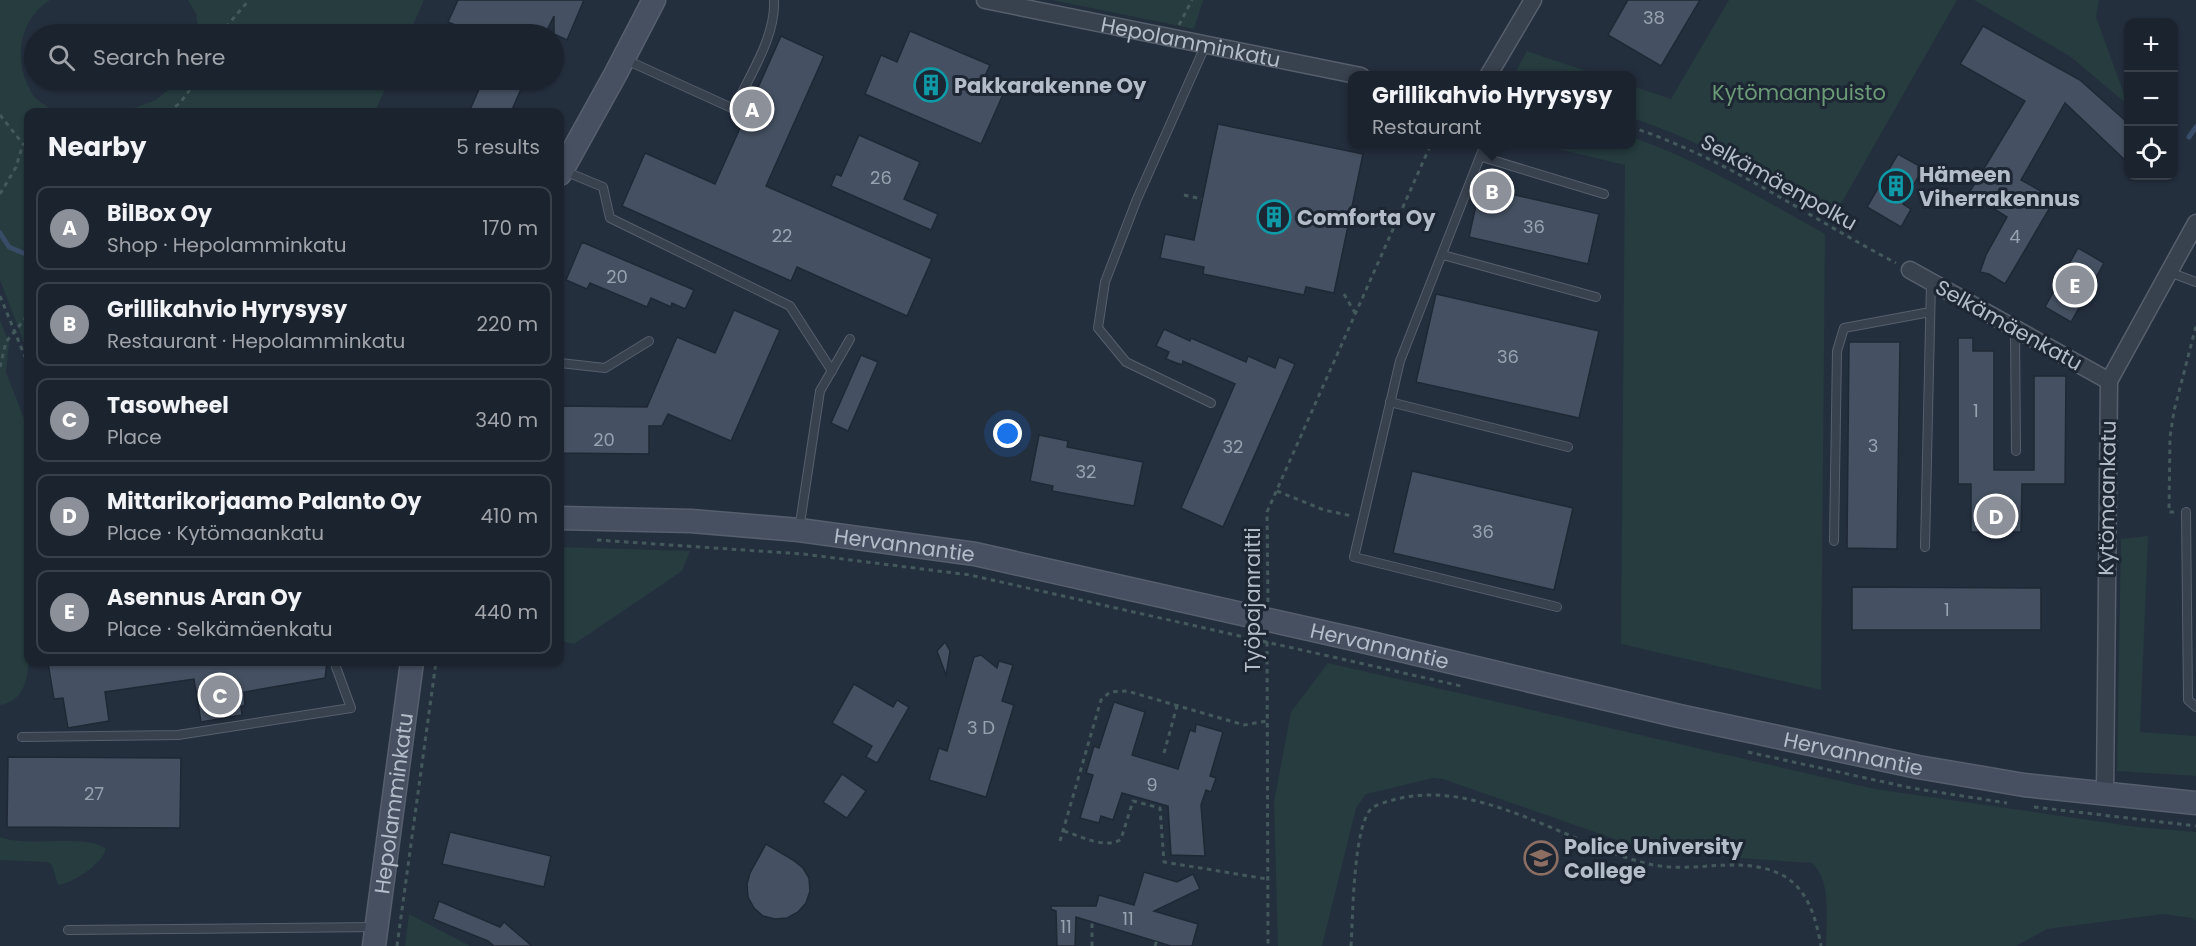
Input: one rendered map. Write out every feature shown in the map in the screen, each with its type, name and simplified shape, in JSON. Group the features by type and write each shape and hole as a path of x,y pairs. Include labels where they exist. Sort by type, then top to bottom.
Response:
{"main road":[{"path":"564,165 624,59 654,0"},
{"name":"Hervannantie","path":"564,518 691,521 799,530 975,555 1267,630 1814,746 1918,767 2105,795 2196,803"},
{"name":"Hepolamminkatu","path":"375,936 411,666"}],"street":[{"name":"Hepolamminkatu","path":"985,0 1348,72"},
{"path":"1490,71 1533,0"},
{"name":"Kytömaankatu","path":"2105,795 2109,381 2196,223"},
{"name":"Selkämäenkatu","path":"1910,270 2109,381"}],"lane":[{"path":"624,59 734,109 769,32 775,15 774,0"},
{"path":"1206,44 1137,199 1105,282 1098,328 1126,362 1211,404"},
{"path":"1484,149 1400,361 1354,557 1557,607"},
{"path":"1482,157 1604,194"},
{"path":"564,173 603,187 610,218 790,306 832,370"},
{"path":"1443,255 1596,297"},
{"path":"2169,272 2196,282"},
{"path":"1925,548 1931,281"},
{"path":"1834,541 1837,351 1844,328 1930,312"},
{"path":"2015,328 2016,451"},
{"path":"799,530 820,391 850,339"},
{"path":"564,363 605,368 649,341"},
{"path":"1390,402 1568,447"},
{"path":"2186,512 2187,700 2196,707"},
{"path":"22,737 178,735 351,708 336,666"},
{"path":"68,930 375,936"}],"path":[{"path":"229,24 249,0"},
{"path":"1172,37 1192,0"},
{"path":"173,108 190,90"},
{"path":"0,115 23,144 16,167 0,194"},
{"name":"Selkämäenpolku","path":"1636,128 1666,138 1726,167 1910,270"},
{"name":"Työpajanraitti","path":"1268,946 1267,512 1429,149"},
{"path":"1184,195 1202,199"},
{"path":"1344,294 1356,314"},
{"path":"0,296 24,354"},
{"path":"0,365 6,342 24,319"},
{"path":"2186,512 2169,512 2170,437 2174,411 2196,326"},
{"path":"1277,491 1324,510 1363,519"},
{"path":"596,540 803,554 970,575 1267,630 1466,687"},
{"path":"397,946 435,666"},
{"path":"1060,841 1101,700 1110,692 1127,691 1244,725 1267,721"},
{"path":"1164,753 1177,706"},
{"path":"1746,752 1901,786 2018,805"},
{"path":"1352,946 1358,848 1366,815 1373,807 1413,794 1449,796 1488,805 1650,865 1740,865 1776,872 1803,892 1811,908 1821,946"},
{"path":"1064,831 1106,843 1116,843 1121,839 1133,801 1160,808 1164,862 1268,879"},
{"path":"2029,806 2196,826"},
{"path":"1092,922 1092,946"},
{"path":"1155,946 1157,940"}],"green space":[{"path":"0,0 50,0 39,9 28,24 24,24 21,57 24,90 30,90 35,98 49,108 24,108 24,343 0,280"},
{"path":"188,0 424,0 413,24 198,24 196,14"},
{"path":"1052,0 1203,0 1194,29"},
{"name":"Kytömaanpuisto","path":"1729,0 1957,0 1834,216 1710,150 1636,119 1636,87 1671,99"},
{"path":"1974,0 2099,0 2096,17 2124,94 2124,102 2071,57"},
{"path":"1527,51 1587,71 1516,71"},
{"path":"168,90 385,90 377,108 134,108 156,100"},
{"path":"1636,139 1706,169 1825,234 1821,690 1621,644 1625,165 1558,149 1636,149"},
{"path":"0,320 9,343 6,372 24,419 24,666 28,666 25,684 19,695 8,703 0,705"},
{"path":"2148,536 2140,732 2196,736 2196,776 2117,771 2121,539"},
{"path":"564,547 690,551 682,571 574,644 564,642"},
{"path":"1328,663 1875,789 2137,827 2196,832 2196,921 2192,918 2163,914 2047,929 2016,946 1826,946 1825,891 1823,880 1812,863 1652,852 1443,779 1433,778 1366,794 1356,808 1322,946 1278,946 1274,802 1291,712"},
{"path":"0,837 25,841 85,842 97,844 106,849 99,861 86,872 71,881 58,885 52,865 47,862 0,860"},
{"path":"409,914 470,946 405,946"}],"building":[{"path":"458,0 584,0 567,40 564,39 564,24 554,24 554,16 550,24 453,24 448,22"},
{"path":"1628,0 1700,0 1661,66 1608,35"},
{"path":"1983,26 2080,80 2124,119 2124,159 2065,103 2021,180 2055,199 2005,284 1989,274 1980,272 1986,255 2007,217 1969,193 2025,101 1960,64"},
{"name":"Pakkarakenne Oy","path":"910,31 990,65 983,80 1005,90 981,144 865,94 881,55 897,62"},
{"path":"781,36 824,56 766,186 932,259 907,316 797,267 791,281 622,206 645,153 715,184"},
{"path":"479,90 521,90 513,108 471,108"},
{"name":"Comforta Oy","path":"1218,124 1363,154 1334,293 1306,287 1304,295 1203,274 1204,267 1160,258 1165,234 1194,240"},
{"path":"859,135 920,162 904,199 938,214 931,230 831,186 836,174 841,176"},
{"name":"Hämeen Viherrakennus","path":"1898,154 1923,168 1903,204 1911,209 1901,227 1867,207"},
{"path":"1480,187 1599,214 1588,264 1469,237"},
{"path":"582,242 694,290 685,309 672,303 671,307 651,298 647,307 590,283 587,289 566,280"},
{"path":"2078,248 2104,263 2071,322 2045,307"},
{"path":"1436,294 1599,331 1579,418 1416,382"},
{"path":"734,310 780,330 731,441 668,414 662,426 649,426 649,454 564,453 564,406 647,407 677,337 715,353"},
{"path":"1164,329 1246,362 1248,356 1275,368 1279,357 1295,364 1223,527 1181,508 1235,384 1183,361 1182,365 1166,359 1169,352 1156,346"},
{"path":"1958,338 1973,338 1973,351 1994,351 1994,470 2034,470 2034,376 2066,376 2065,484 2022,484 2021,532 1971,532 1971,484 1958,484"},
{"path":"1849,342 1900,342 1897,549 1847,548"},
{"path":"861,355 878,362 848,431 831,423"},
{"path":"1039,435 1068,441 1067,447 1143,462 1134,506 1052,491 1053,486 1030,481"},
{"path":"1412,471 1573,508 1554,590 1393,553"},
{"path":"1852,587 2041,588 2041,630 1852,630"},
{"path":"945,642 950,651 946,675 937,651"},
{"path":"981,655 997,668 999,661 1013,665 1002,701 1014,705 986,797 929,780 939,748 947,751 974,657"},
{"path":"48,666 326,666 325,678 244,692 245,705 241,707 242,715 201,722 194,679 105,692 109,721 68,728 63,698 54,699"},
{"path":"854,684 893,707 897,700 909,707 877,763 866,757 872,746 832,723"},
{"path":"1114,702 1145,712 1132,755 1178,769 1190,730 1195,732 1196,724 1223,732 1210,776 1216,778 1211,792 1206,790 1201,805 1205,856 1171,855 1168,806 1122,793 1113,820 1101,816 1099,823 1080,818 1093,775 1086,773 1094,746 1099,748"},
{"path":"8,757 181,758 180,828 7,827"},
{"path":"842,774 866,791 847,818 823,802"},
{"path":"450,832 551,856 544,887 442,864"},
{"path":"766,844 793,860 803,868 809,878 810,891 806,903 798,912 787,918 775,919 763,916 754,908 748,897 747,884 750,873"},
{"path":"1144,872 1177,882 1193,874 1200,889 1154,911 1198,924 1192,946 1171,946 1076,917 1075,946 1057,946 1056,911 1051,909 1051,906 1096,906 1099,895 1134,905"},
{"path":"439,901 500,927 504,922 532,946 494,946 488,941 433,919"}],"waterway":[{"path":"2189,137 2196,127"},
{"path":"0,233 9,247 24,253"}],"place":[{"name":"Pakkarakenne Oy","path":"931,85"},
{"name":"BilBox Oy","path":"752,109"},
{"name":"Hämeen Viherrakennus","path":"1896,186"},
{"name":"Grillikahvio Hyrysysy","path":"1492,191"},
{"name":"Comforta Oy","path":"1274,217"},
{"name":"Asennus Aran Oy","path":"2075,285"},
{"name":"Mittarikorjaamo Palanto Oy","path":"1996,516"},
{"name":"Tasowheel","path":"220,695"},
{"name":"Police University College","path":"1541,858"}]}
